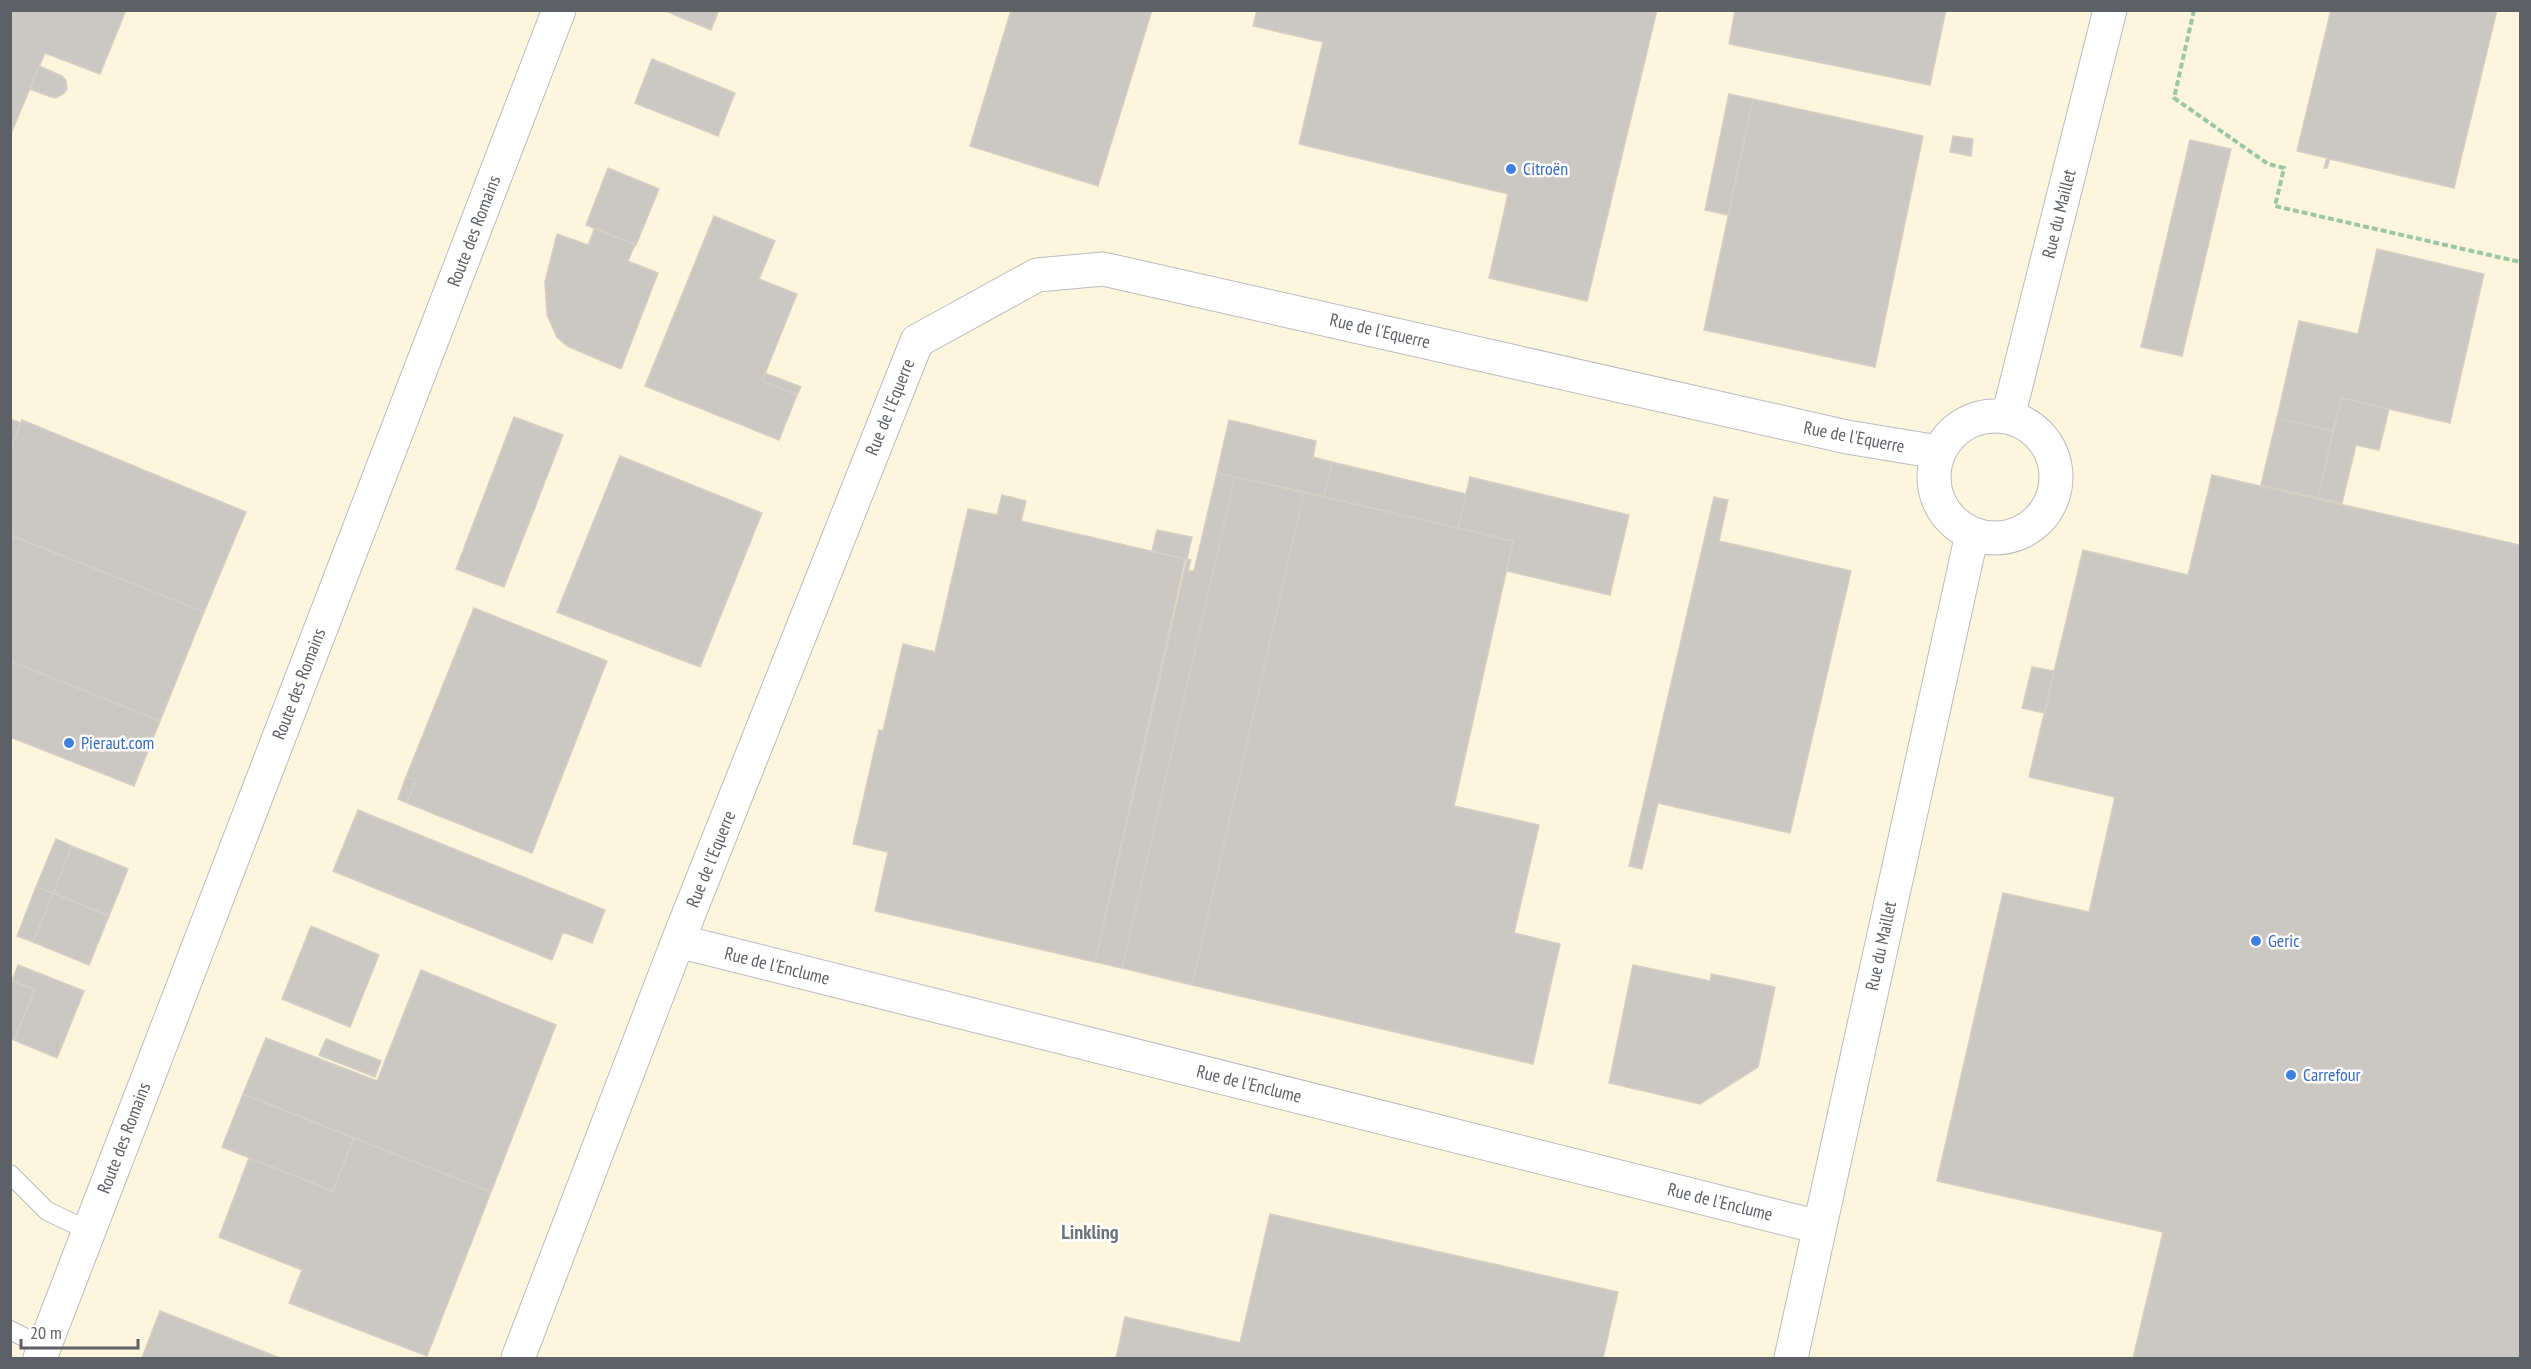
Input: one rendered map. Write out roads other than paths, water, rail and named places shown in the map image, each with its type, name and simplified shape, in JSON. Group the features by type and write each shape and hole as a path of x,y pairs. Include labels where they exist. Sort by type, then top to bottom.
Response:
{"street":[{"name":"Route des Romains","path":"42,1353 559,10"},
{"name":"Rue du Maillet","path":"2008,417 2110,10"},
{"path":"2095,69 2128,10"},
{"name":"Rue de l'Equerre","path":"518,1359 678,941 917,341 1037,275 1103,269 1847,437 1938,452"},
{"path":"1987,415 2008,417 2025,422 2039,433 2049,447 2056,463 2057,479 2054,494 2048,509 2037,522 2023,532 1998,538 1972,534 1956,524 1943,509 1935,491 1934,471 1938,452 1950,435 1966,422 1987,415"},
{"name":"Rue du Maillet","path":"1791,1359 1972,534"},
{"name":"Rue de l'Enclume","path":"678,941 1819,1227"}],"lane":[{"path":"10,1174 47,1211 88,1231"},
{"path":"10,1330 42,1353"}],"place":[{"name":"Citroën","path":"1511,169"},
{"name":"Pieraut.com","path":"69,743"},
{"name":"Geric","path":"2256,941"},
{"name":"Carrefour","path":"2291,1075"}],"district":[{"name":"Linkling","path":"1090,1232"}]}
